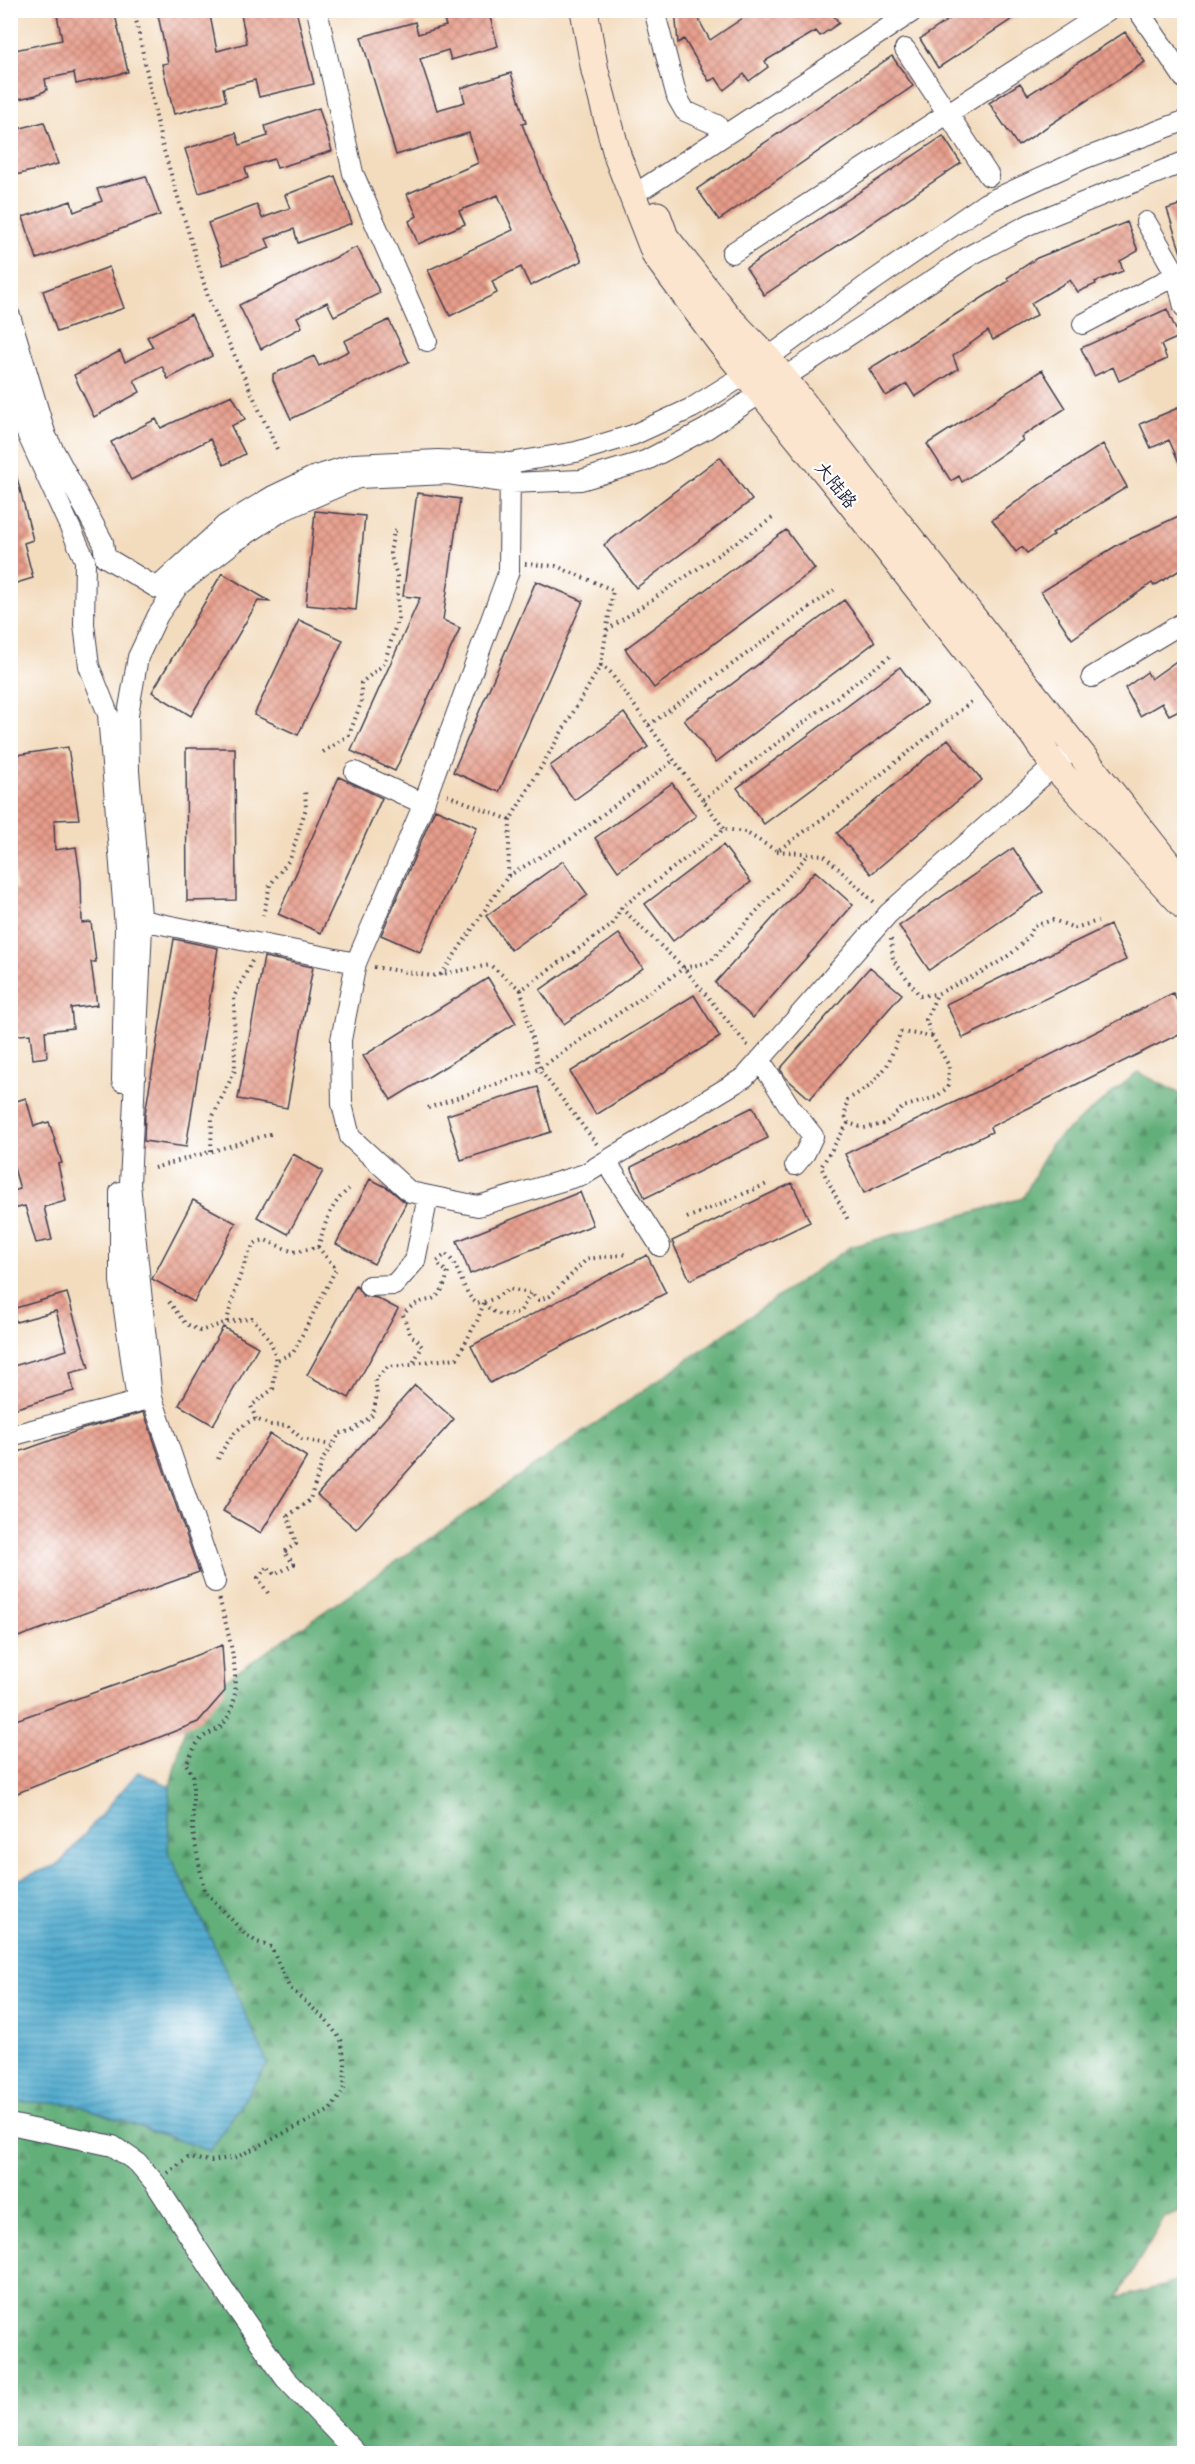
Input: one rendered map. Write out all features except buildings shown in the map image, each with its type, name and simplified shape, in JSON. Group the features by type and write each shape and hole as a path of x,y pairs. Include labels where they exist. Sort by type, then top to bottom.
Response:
{"main road":[{"name":"大陆路","path":"584,10 595,71 618,158 656,256 764,376 1075,747 1185,884"},
{"name":"大陆路","path":"599,10 620,116 665,237 727,316 764,376 1027,726 1055,767 1185,906"}],"street":[{"path":"317,10 352,172 427,341"},
{"path":"654,10 677,97 685,111 717,125"},
{"path":"646,187 915,10"},
{"path":"732,253 1108,10"},
{"path":"1138,10 1185,78"},
{"path":"905,49 946,115 989,176"},
{"path":"10,316 46,436 103,542 105,557 157,588 225,525 273,496 314,477 354,464 438,460 511,473 580,480 645,461 706,429 867,285 986,203 1083,159 1185,121"},
{"path":"144,1399 130,1184 141,920 129,771 128,714 138,657 179,585 282,511 358,478 511,473 633,435 764,376 971,255 1030,224 1185,162"},
{"path":"1146,222 1180,273 1185,307"},
{"path":"1083,324 1180,273"},
{"path":"10,373 24,427 85,560 84,624 89,666 108,714 125,927 119,1182 120,1281 144,1399 215,1582"},
{"path":"511,473 509,571 424,804 356,963 341,1040 342,1104 350,1137 410,1192 478,1206 585,1174 745,1077 888,914 1075,747"},
{"path":"85,560 165,606"},
{"path":"1092,677 1185,621"},
{"path":"355,772 424,804"},
{"path":"141,920 356,963"},
{"path":"760,1060 790,1107 813,1136 806,1153 795,1165"},
{"path":"607,1160 660,1246"},
{"path":"369,1286 394,1284 415,1261 428,1196"},
{"path":"10,1436 144,1399"},
{"path":"10,2124 113,2146 138,2163 155,2183 234,2305 285,2378 357,2454"}],"path":[{"path":"134,10 161,141 208,297 277,449"},
{"path":"606,631 774,517"},
{"path":"323,752 349,735 361,703 361,683 384,664 398,618 396,576 390,553 394,531 397,530"},
{"path":"508,876 510,820 601,665 613,590 556,566 509,562"},
{"path":"649,725 834,590"},
{"path":"703,800 893,654"},
{"path":"601,665 610,672 724,830"},
{"path":"777,851 849,800 971,702"},
{"path":"441,975 508,876 572,838 674,760"},
{"path":"263,916 270,885 290,859 306,808 305,790"},
{"path":"441,793 510,820"},
{"path":"521,990 612,925 621,908 724,830 745,832 777,851 824,855 888,914 893,960 920,996 936,994 1016,952 1029,937 1034,926 1053,920 1075,928 1098,921"},
{"path":"428,1108 539,1070 684,968 710,962 809,854"},
{"path":"621,908 684,968 760,1060"},
{"path":"211,1151 212,1118 235,1070 234,998 250,967 254,953"},
{"path":"356,963 432,976 490,965 521,990 539,1070 607,1160"},
{"path":"932,1036 901,1032 887,1066 870,1086 847,1100 845,1116 848,1123 864,1128 884,1124 903,1107 936,1097 948,1087 949,1066 926,1020 936,994"},
{"path":"848,1123 821,1167 849,1222"},
{"path":"154,1168 274,1133"},
{"path":"687,1218 767,1184"},
{"path":"318,1247 327,1217 338,1198 349,1189"},
{"path":"227,1322 228,1310 248,1254 256,1243 265,1240 293,1252 318,1247"},
{"path":"277,1360 293,1353 336,1269 318,1247"},
{"path":"414,1363 422,1347 416,1338 411,1336 403,1315 410,1306 437,1298 445,1288 448,1272 437,1261 446,1254 453,1260 471,1299 477,1304 484,1303 509,1289 531,1293 539,1300 550,1296 588,1259 627,1254"},
{"path":"484,1303 492,1313 503,1316 520,1311 531,1293"},
{"path":"169,1302 185,1323 200,1331 227,1322 252,1318 269,1337 277,1360 273,1389 251,1406 256,1419"},
{"path":"268,1593 258,1578 267,1566 275,1575 294,1564 284,1552 296,1544 288,1516 293,1510 310,1500 323,1459 340,1433 352,1431 373,1415 377,1394 375,1379 388,1367 457,1358 484,1303"},
{"path":"218,1459 230,1438 245,1423 256,1419 271,1425 288,1426 302,1439 331,1445"},
{"path":"155,2183 188,2158 211,2162 237,2157 330,2110 344,2090 345,2063 341,2040 326,2020 289,1987 271,1947 245,1934 204,1890 192,1832 193,1776 186,1764 200,1740 223,1725 233,1703 236,1685 230,1644 215,1582"}],"green space":[{"path":"1138,1072 1184,1096 1184,2211 1164,2218 1117,2298 1184,2280 1184,2453 11,2454 11,2101 74,2104 210,2151 217,1951 168,1852 170,1786 191,1704 850,1247 1023,1198 1051,1144"}],"water":[{"path":"138,1772 170,1786 168,1852 217,1951 268,2064 210,2151 74,2104 11,2101 11,1882 59,1864"}]}
